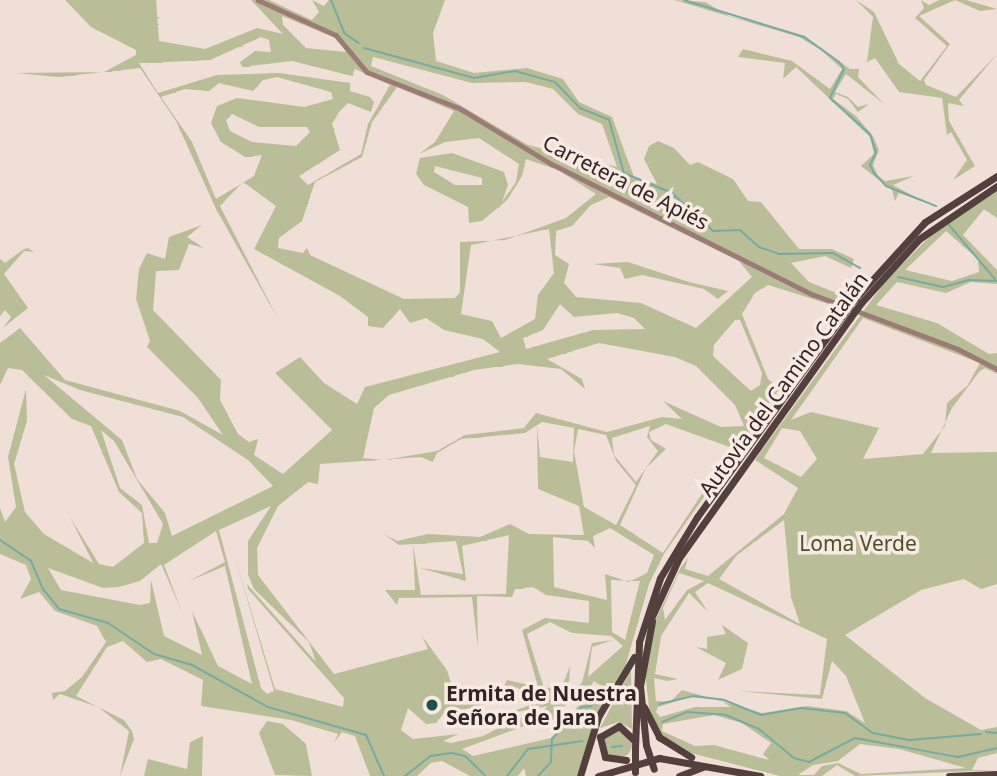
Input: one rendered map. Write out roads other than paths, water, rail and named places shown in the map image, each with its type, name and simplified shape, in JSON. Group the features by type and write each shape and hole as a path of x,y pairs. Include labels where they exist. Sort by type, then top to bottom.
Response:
{"highway":[{"name":"Autovía del Camino Catalán","path":"641,641 653,593 681,540 847,316 925,222 997,176"},
{"name":"Autovía del Camino Catalán","path":"858,302 919,239 997,186"},
{"name":"Autovía del Camino Catalán","path":"641,641 663,585 693,537 847,316"},
{"path":"655,773 646,745 640,686 654,613 693,537"},
{"path":"580,776 604,709 641,641"},
{"path":"637,774 635,745 641,641"},
{"path":"640,686 645,712 659,737 710,765"},
{"path":"587,776 604,709"},
{"path":"635,745 626,729 611,727 601,735 599,748 611,761 644,759 710,765 760,776"},
{"path":"598,776 644,759"},
{"path":"679,776 695,767 725,768"},
{"path":"949,776 997,774"}],"street":[{"name":"Carretera de Apiés","path":"258,0 336,35 366,72 458,108 552,163 812,294 958,349 997,369"}],"waterway":[{"path":"331,0 344,33 359,43"},
{"path":"684,0 804,37 839,62 844,69 830,98 870,134 876,152 870,165 874,173 886,186 936,206"},
{"path":"364,48 474,78 515,71 555,82 580,108 609,120 624,173 672,193 713,231 740,230 759,247 779,254 833,253 860,268"},
{"path":"949,225 995,279"},
{"path":"898,277 943,287 970,280 997,281"},
{"path":"0,540 31,561 43,589 59,609 108,623 154,654 190,664 268,707 366,735 384,776"},
{"path":"659,704 693,696 724,700 761,715 801,708 845,713 873,733 910,740 981,734"},
{"path":"538,776 551,762 552,739 582,707 592,706"},
{"path":"662,722 687,712 726,715 759,729 794,758 809,762 855,738 958,757 997,748"},
{"path":"986,732 997,733"},
{"path":"507,776 528,749 582,741"},
{"path":"612,747 622,746"},
{"path":"405,776 431,756 452,753 465,756 486,776"}],"place":[{"name":"Ermita de Nuestra Señora de Jara","path":"432,705"}],"park label":[{"name":"Loma Verde","path":"858,543"}]}
